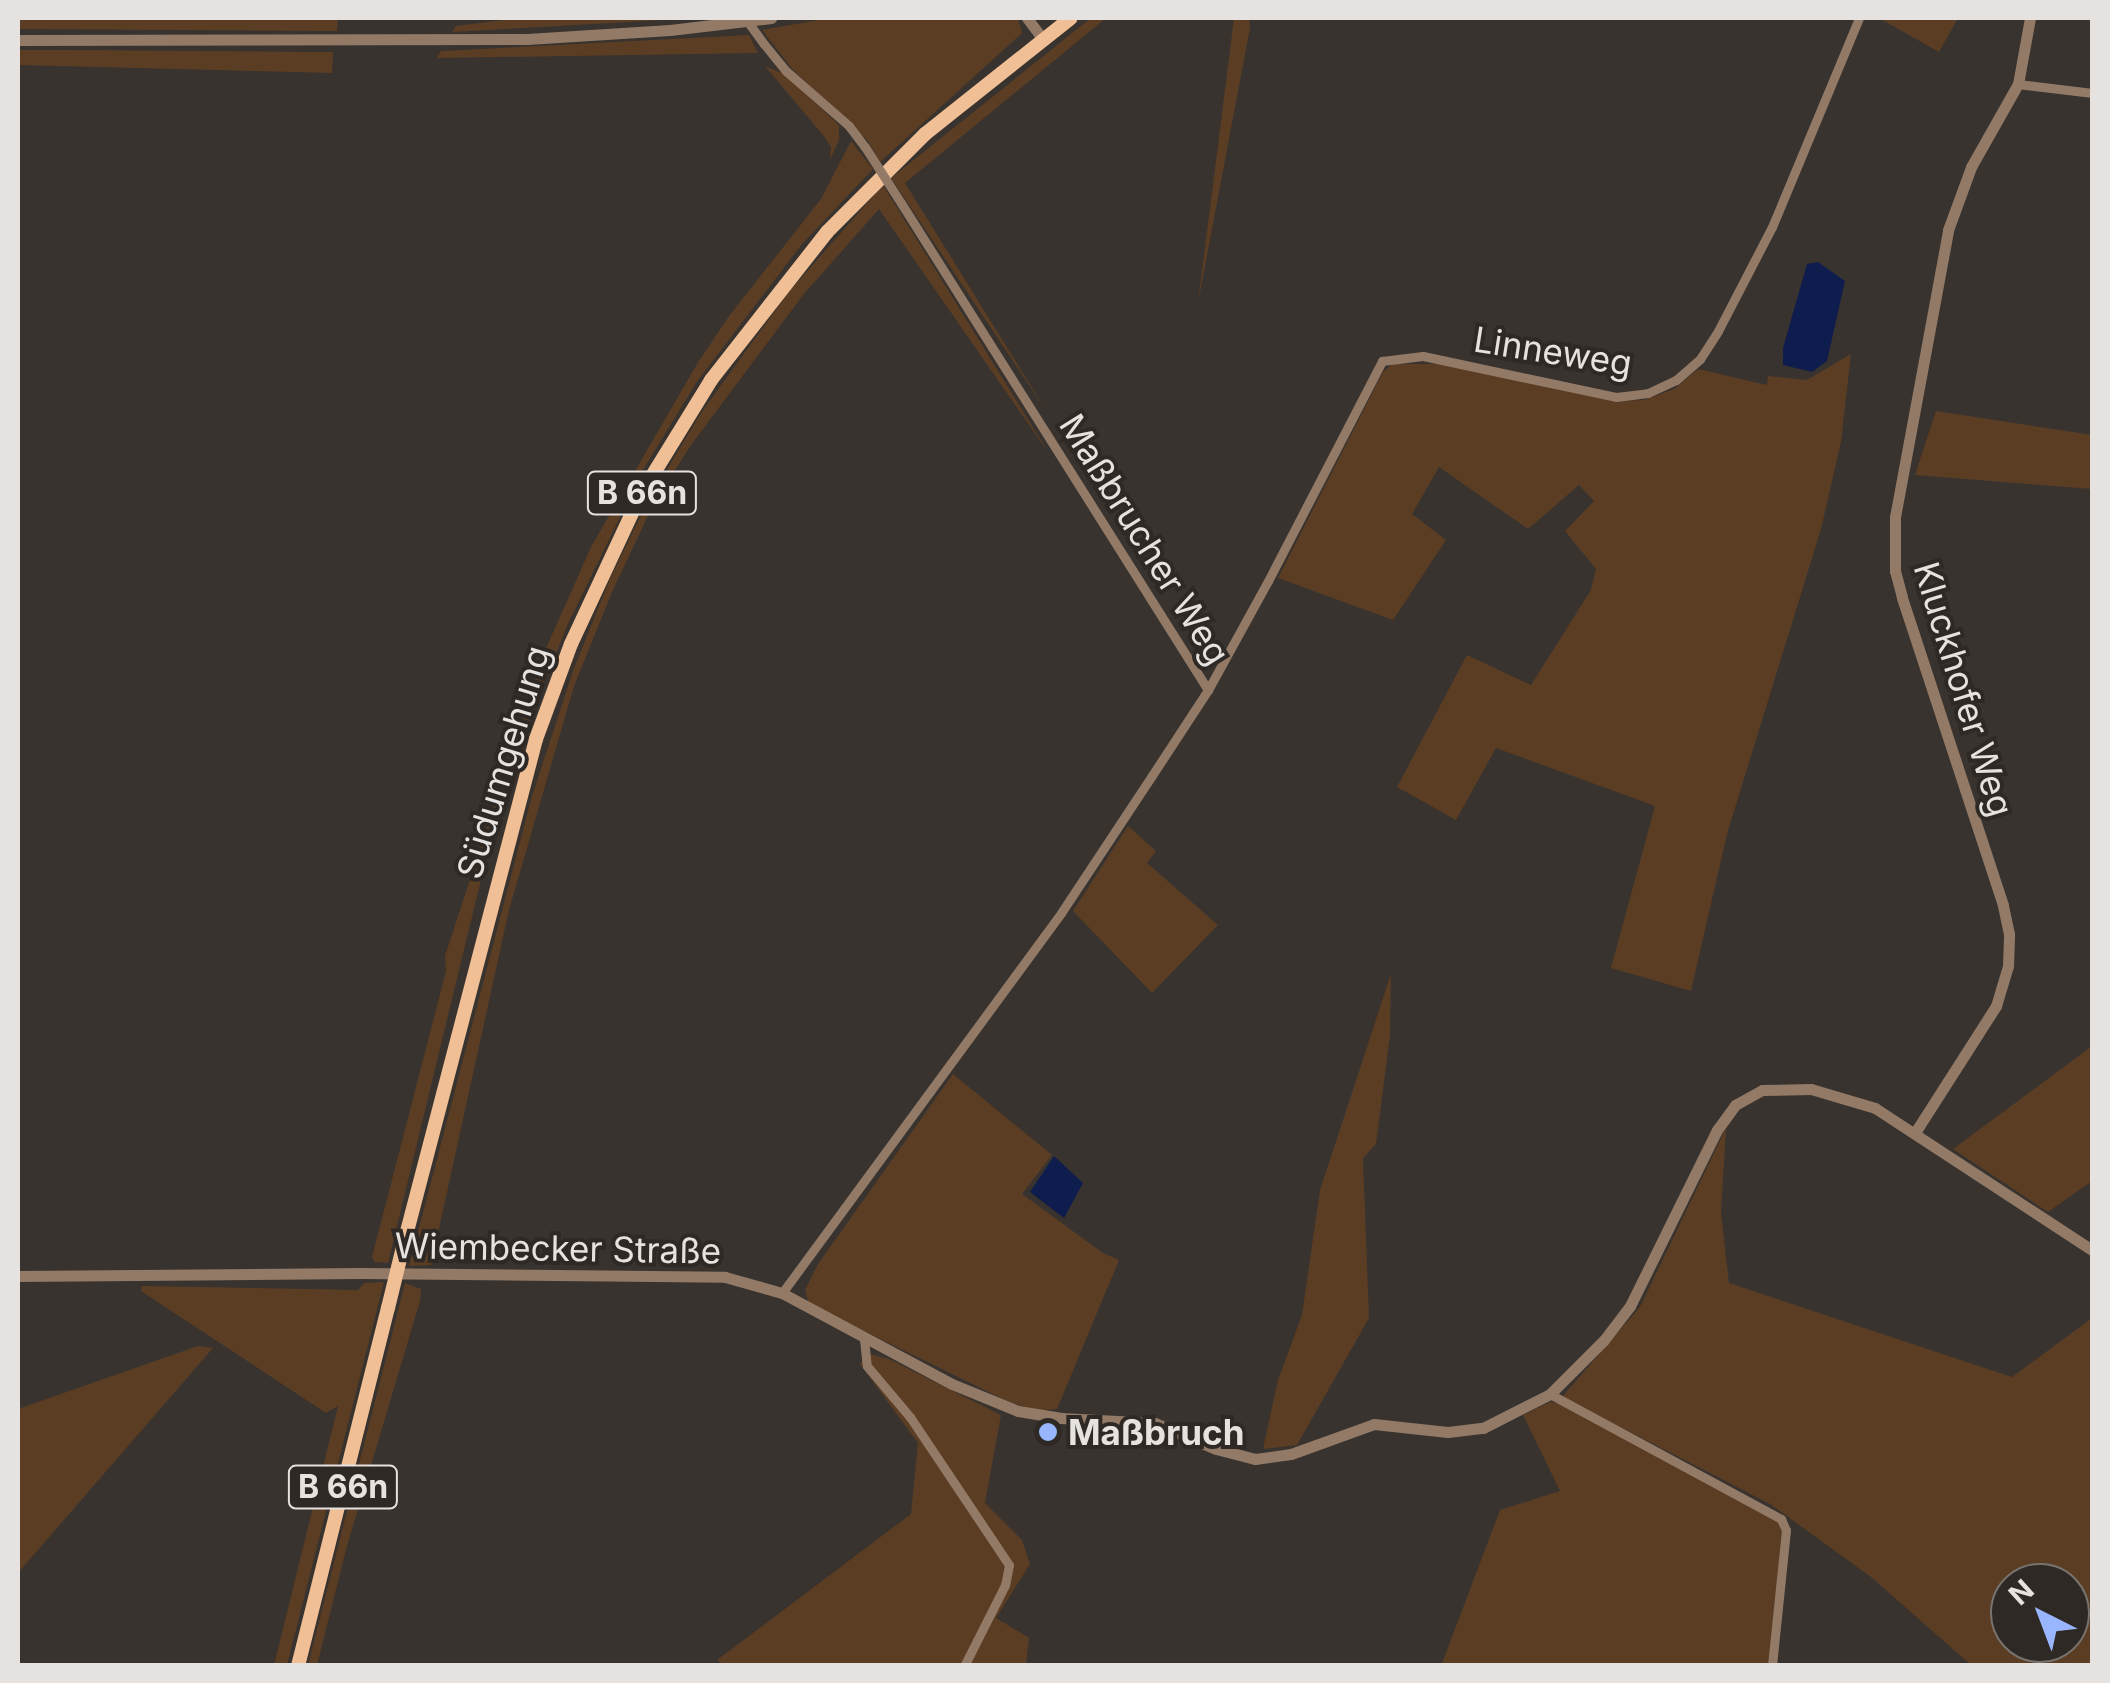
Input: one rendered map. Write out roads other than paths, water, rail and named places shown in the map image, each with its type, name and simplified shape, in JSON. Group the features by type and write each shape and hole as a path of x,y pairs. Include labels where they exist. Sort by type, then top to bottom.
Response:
{"main road":[{"name":"Südumgehung","path":"298,1666 536,739 571,644 642,494 711,380 827,232 925,134 1047,28 1071,18"}],"street":[{"name":"Maßbrucher Weg","path":"745,18 786,71 850,126 866,148 1208,690 1062,913 782,1294"},
{"path":"18,40 527,39 670,30 770,18"},
{"path":"1027,18 1047,28"},
{"name":"Linneweg","path":"1208,690 1382,362 1423,356 1616,397 1648,393 1676,380 1700,358 1772,227 1860,18"},
{"name":"Kluckhofer Weg","path":"1916,1131 1996,1006 2008,966 2009,934 1899,584 1893,544 1895,517 1948,230 1971,167 2018,84 2030,18"},
{"path":"2018,84 2092,93"},
{"name":"Wiembecker Straße","path":"18,1276 687,1273 743,1280 782,1294 864,1339 1018,1411 1050,1417 1155,1423 1216,1449 1254,1459 1291,1454 1374,1424 1448,1432 1483,1428 1550,1394 1604,1340 1638,1294 1717,1130 1743,1099 1762,1090 1811,1089 1864,1103 1916,1131 2092,1250"},
{"path":"864,1339 866,1366 910,1417 1009,1566 1005,1585 964,1666"},
{"path":"1550,1394 1781,1519 1786,1530 1772,1666"}],"water":[{"path":"1818,262 1845,281 1827,361 1812,372 1783,365 1783,348 1807,264"},
{"path":"1054,1156 1083,1183 1064,1218 1030,1192"}],"place":[{"name":"Maßbruch","path":"1048,1432"}]}
